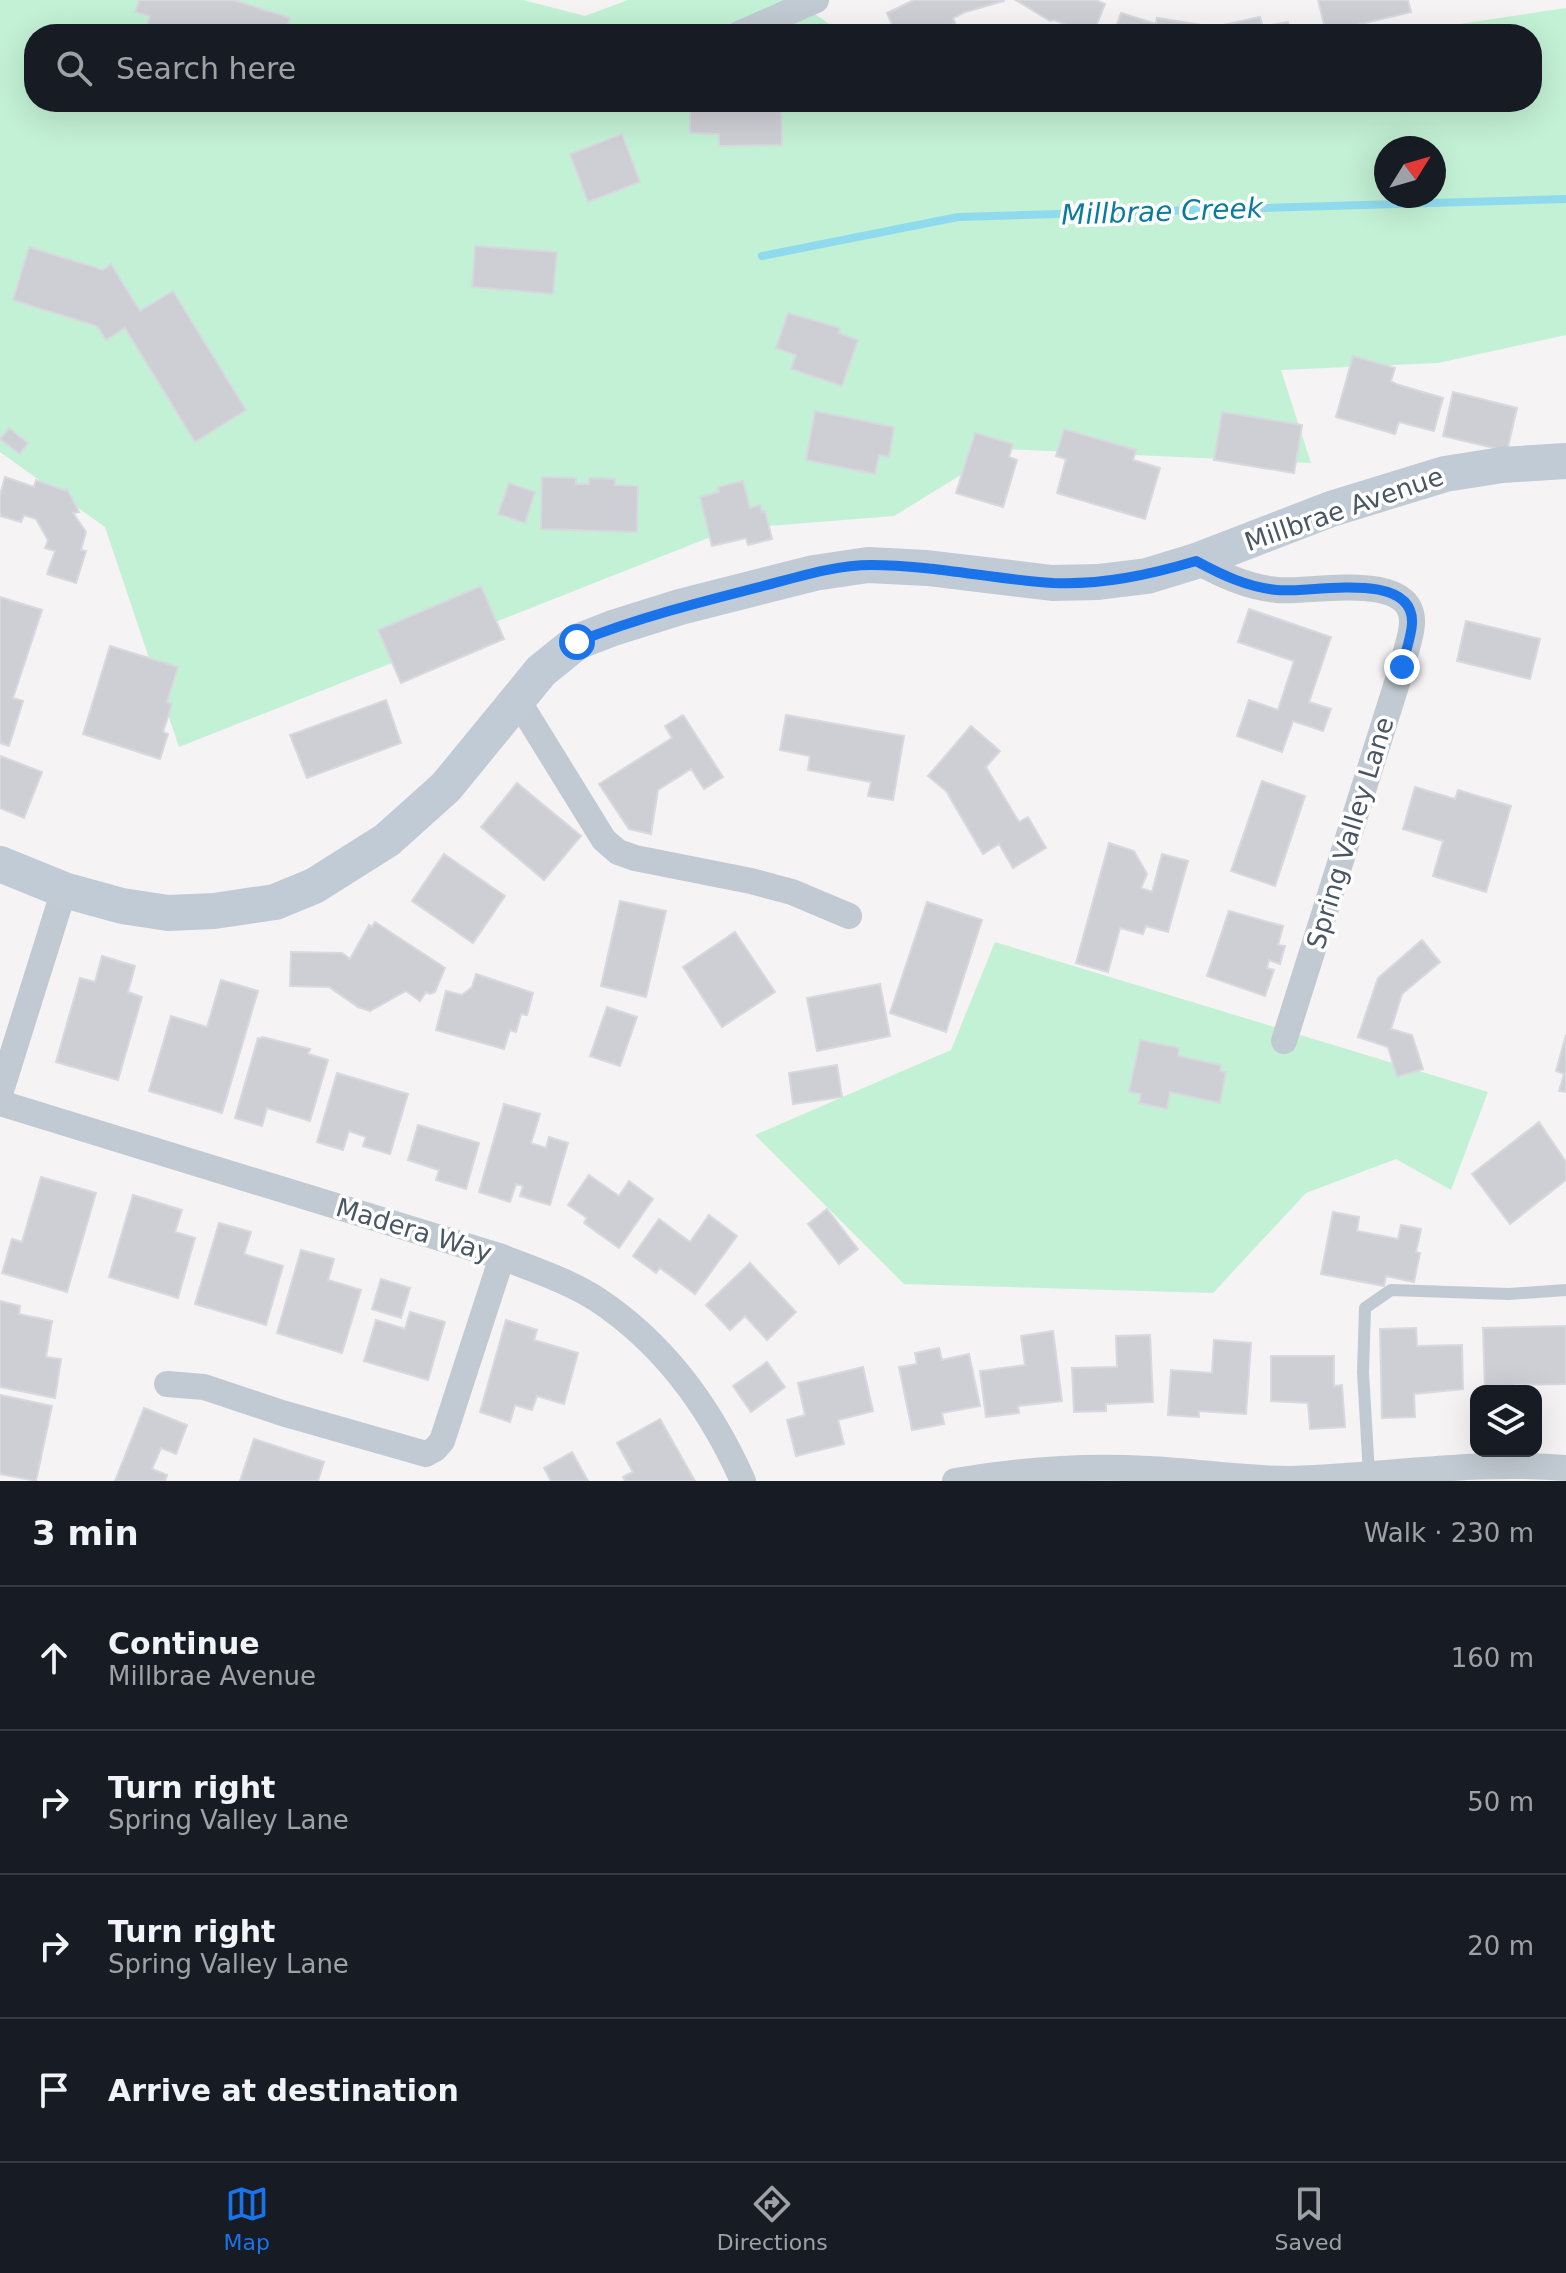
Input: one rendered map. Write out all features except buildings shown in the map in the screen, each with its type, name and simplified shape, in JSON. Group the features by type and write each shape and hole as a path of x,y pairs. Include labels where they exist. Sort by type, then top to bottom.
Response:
{"street":[{"path":"762,24 816,0"},
{"name":"Millbrae Avenue","path":"0,864 64,890 122,906 168,913 214,911 275,902 314,886 387,840 417,816 446,787 541,671 577,642 680,607 814,573 868,565 927,568 1052,583 1147,576 1196,561 1331,509 1445,474 1502,465 1566,461"},
{"name":"Spring Valley Lane","path":"1196,561 1234,581 1279,591 1325,587 1386,592 1406,605 1412,622 1402,667 1284,1041"},
{"path":"517,699 604,840 618,852 779,889 849,916"},
{"path":"0,1094 64,890"},
{"name":"Madera Way","path":"0,1103 502,1257 553,1277 596,1299 639,1332 677,1371 706,1410 743,1481"},
{"path":"167,1384 204,1387 426,1454 442,1441 502,1257"},
{"path":"955,1481 1026,1471 1089,1467 1286,1479 1369,1474 1453,1474 1526,1465 1566,1468"}],"lane":[{"path":"1369,1474 1363,1372 1365,1308 1391,1290 1509,1294 1566,1290"}],"green space":[{"path":"0,0 523,0 585,16 628,0 794,0 829,24 24,24 24,112 1542,112 1542,24 1460,24 1566,8 1566,335 1438,363 1281,370 1311,463 1003,449 894,516 731,529 179,747 105,527 0,452"},
{"path":"995,942 1488,1092 1451,1190 1396,1159 1306,1193 1213,1293 904,1284 755,1135 951,1050"}],"waterway":[{"name":"Millbrae Creek","path":"762,256 958,217 1566,199"}],"route":[{"path":"577,642 680,607 814,573 868,565 927,568 1052,583 1147,576 1196,561 1234,581 1279,591 1362,588 1395,595 1406,605 1412,622 1402,667"}]}
